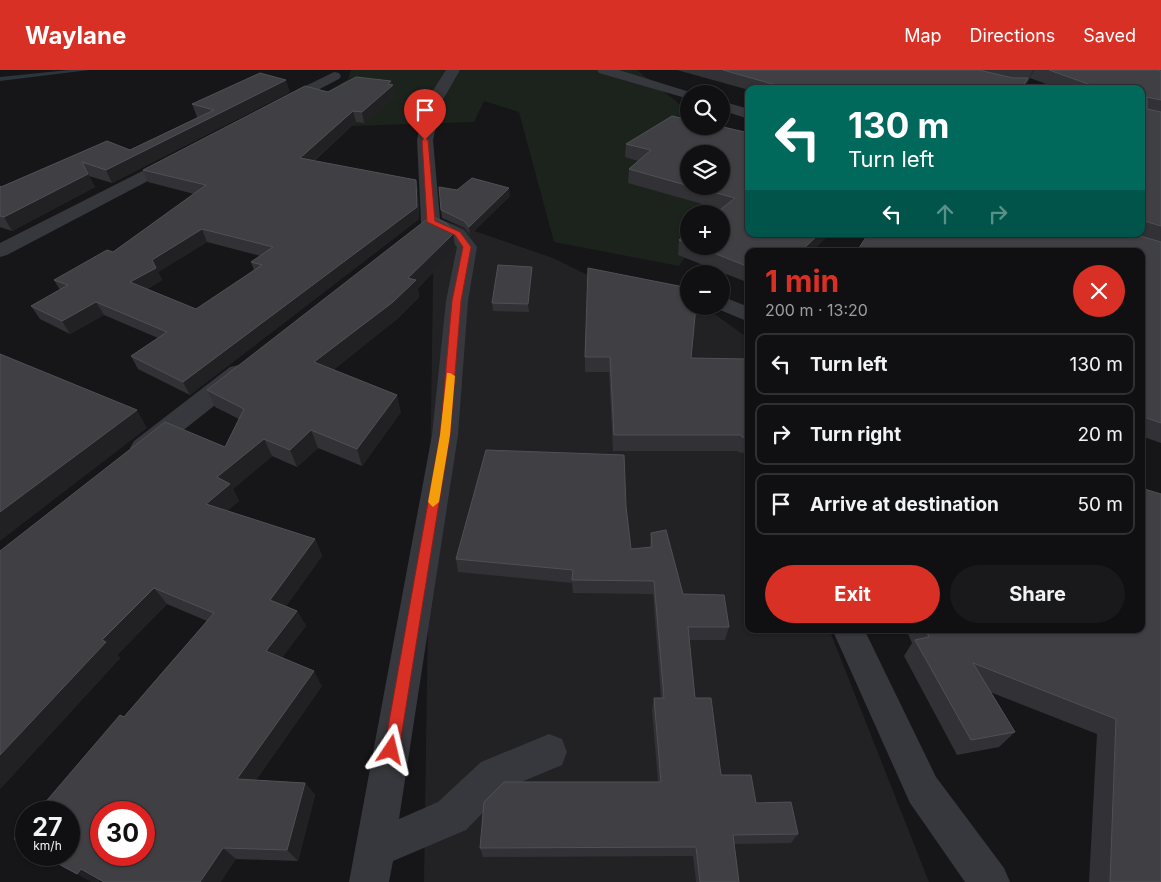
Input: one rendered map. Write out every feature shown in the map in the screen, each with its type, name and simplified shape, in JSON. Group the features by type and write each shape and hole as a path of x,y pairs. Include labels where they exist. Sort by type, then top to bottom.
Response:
{"street":[{"path":"371,865 445,435 457,301 467,247 458,234 423,228 425,140 432,103 453,70"},
{"path":"604,70 680,92"},
{"path":"950,70 1011,85"},
{"path":"264,113 334,76"},
{"path":"730,108 745,113"},
{"path":"0,251 194,150"},
{"path":"730,306 745,313"},
{"path":"125,462 258,358"},
{"path":"850,633 924,790 990,882"},
{"path":"371,865 452,816 471,800 482,785 494,775 549,752"}],"shaded area":[{"path":"351,70 637,70 680,105 680,135 689,135 689,145 680,145 680,195 724,195 726,199 722,205 680,205 680,255 687,255 679,266 554,242 519,112 484,101 474,122 351,126 278,122 348,79"},
{"path":"434,217 553,258 614,288 680,305 680,315 716,315 745,336 745,633 831,633 929,882 424,882"}],"building":[{"path":"723,70 979,70 1013,78 1028,78 1024,85 776,85"},
{"path":"1049,70 1161,71 1161,100 1147,97 1147,109 1161,112 1161,226 1145,221 1145,85 1091,85"},
{"path":"260,73 286,80 106,170 82,162 88,174 4,217 0,216 0,186 107,141 130,150 214,110 192,104"},
{"path":"356,77 391,81 388,84 393,85 362,112 353,111 300,158 416,180 417,207 183,382 131,356 167,332 96,302 62,321 31,306 68,285 54,280 107,250 113,252 206,185 143,170 305,86 328,92","holes":["202,229 273,247 251,262 262,265 196,309 130,282 156,268 152,260"]},
{"path":"672,116 680,118 680,135 730,135 730,129 745,132 745,237 816,237 804,248 745,248 745,265 719,255 730,255 730,205 726,205 735,198 724,195 730,195 730,145 680,145 680,183 629,169 651,150 626,144"},
{"path":"472,178 509,188 469,227 464,221 441,210 439,187 457,190"},
{"path":"431,216 446,223 453,231 452,235 408,278 416,280 393,302 314,362 397,395 357,449 311,430 290,450 264,439 217,477 230,484 206,504 315,539 270,600 297,611 266,651 314,671 237,779 305,783 287,850 223,848 200,882 104,882 81,869 77,874 62,866 80,866 80,801 46,801 120,715 124,717 214,613 154,588 102,640 106,642 0,755 0,551 165,422 225,447 244,409 207,390"},
{"path":"866,237 1144,237 1161,242 1161,423 1145,417 1145,248 859,248"},
{"path":"498,265 532,267 528,304 492,303"},
{"path":"588,268 680,286 680,315 695,315 691,358 745,359 745,437 741,435 614,435 610,357 585,357"},
{"path":"0,354 137,410 0,512"},
{"path":"486,450 624,455 626,506 631,549 652,547 651,533 666,530 683,594 724,595 729,627 688,627 695,698 711,698 721,775 751,775 756,803 791,802 798,834 733,835 739,882 700,882 696,847 480,848 484,802 504,782 661,782 654,698 664,698 654,581 572,580 573,570 456,559"},
{"path":"1145,489 1161,494 1161,882 1110,882 1116,719 973,663 1015,732 971,740 915,640 929,637 927,633 1145,633"}],"waterway":[{"path":"0,79 86,70"}],"slow traffic":[{"path":"433,502 445,435 450,376"}],"route":[{"path":"391,750 445,435 457,301 467,247 458,234 431,222 425,140"}]}
